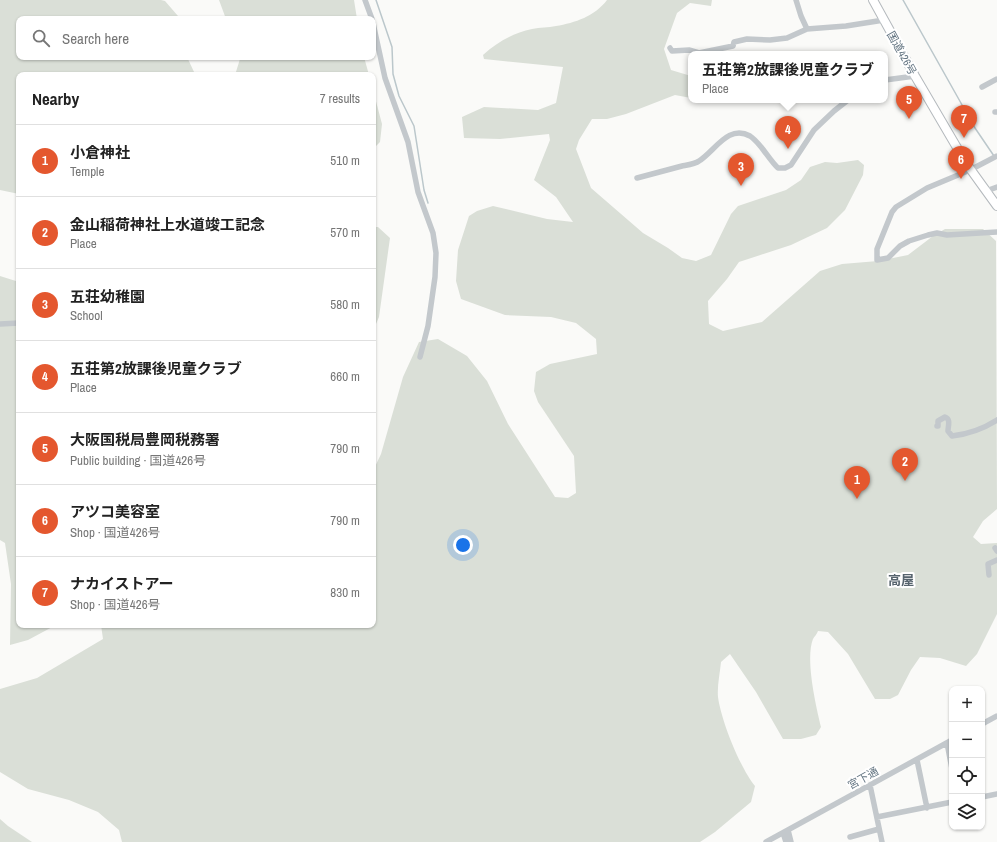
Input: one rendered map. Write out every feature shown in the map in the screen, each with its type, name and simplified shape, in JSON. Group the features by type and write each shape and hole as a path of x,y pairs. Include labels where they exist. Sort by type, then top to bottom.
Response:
{"highway":[{"name":"国道426号","path":"873,0 970,170 997,206"}],"street":[{"path":"365,0 371,16"},
{"path":"796,0 807,29"},
{"path":"713,51 732,46 734,42 747,39 766,41 787,38 807,29 846,26 884,20"},
{"path":"376,37 385,78 408,142 418,192 433,233 436,253 435,277 428,326 420,357"},
{"path":"670,48 672,51 692,51"},
{"path":"888,80 915,76"},
{"path":"982,87 997,79"},
{"path":"637,178 699,161 720,142 736,133 752,137 773,164 778,168 785,168 791,165 814,130 844,103"},
{"path":"995,157 970,170 927,188 896,207 892,212 877,249 877,260 888,258 900,246 909,241 928,235 937,233 947,235 997,232"},
{"path":"986,191 997,187"},
{"path":"0,324 16,323"},
{"path":"937,427 940,419 945,417 947,418 948,431 952,436 979,430 997,420"},
{"path":"989,575 988,564 997,560"},
{"path":"985,722 997,716"},
{"name":"宮下通","path":"766,842 949,743"},
{"path":"917,760 926,808"},
{"path":"870,785 882,842"},
{"path":"985,796 997,794"},
{"path":"877,817 949,803"},
{"path":"850,836 879,829"},
{"path":"786,831 786,842"},
{"path":"786,831 791,842"}],"shaded area":[{"path":"0,0 165,1 178,16 16,16 16,60 188,60 194,72 16,72 16,193 0,190"},
{"path":"219,0 354,0 357,16 225,16"},
{"path":"607,0 712,0 711,6 690,3 677,13 664,49 671,70 688,75 688,97 675,95 626,114 607,119 592,119 579,140 576,149 591,188 643,233 682,258 696,261 711,255 731,214 738,206 786,190 801,180 810,167 825,162 837,163 858,160 864,165 863,175 845,210 827,228 791,245 739,262 708,301 709,324 723,331 762,322 820,271 842,264 878,261 908,255 945,229 983,229 996,241 997,509 983,521 973,537 981,544 997,543 997,614 977,654 966,666 940,658 920,657 911,670 898,695 890,699 875,699 848,654 828,632 818,631 813,639 810,658 812,683 821,727 816,735 801,739 783,739 756,692 730,654 721,662 718,697 727,731 737,756 755,786 751,802 715,832 700,842 122,842 119,830 98,812 69,800 28,789 0,772 0,689 37,678 103,639 101,628 376,628 376,465 381,454 403,377 419,342 438,339 467,356 487,381 508,424 555,497 568,498 576,493 574,456 538,402 534,391 536,372 550,364 597,354 596,339 576,323 551,317 505,315 461,299 456,281 458,250 469,216 477,211 493,206 547,219 573,222 556,197 534,180 550,140 549,134 500,139 464,138 462,117 484,107 538,110 556,103 563,67 484,59 483,55 500,42 518,33 535,28 563,25 577,21 591,14 602,6"},
{"path":"240,60 365,60 368,72 236,72"},
{"path":"376,101 382,124 380,142 376,146"},
{"path":"376,227 378,227 390,238 379,317 376,324"},
{"path":"0,276 16,281 16,628 50,628 28,640 10,645 11,584 5,543 0,540"},
{"path":"0,819 8,826 32,842 0,842"}],"waterway":[{"path":"376,0 392,47 393,74 399,96 414,126 424,190 428,203"},
{"path":"903,0 975,128 994,156"}],"place":[{"name":"大阪国税局豊岡税務署","path":"909,119"},
{"name":"ナカイストアー","path":"964,138"},
{"name":"五荘第2放課後児童クラブ","path":"788,149"},
{"name":"アツコ美容室","path":"961,179"},
{"name":"五荘幼稚園","path":"741,186"},
{"name":"金山稲荷神社上水道竣工記念","path":"905,481"},
{"name":"小倉神社","path":"857,499"}],"district":[{"name":"高屋","path":"901,580"}]}
